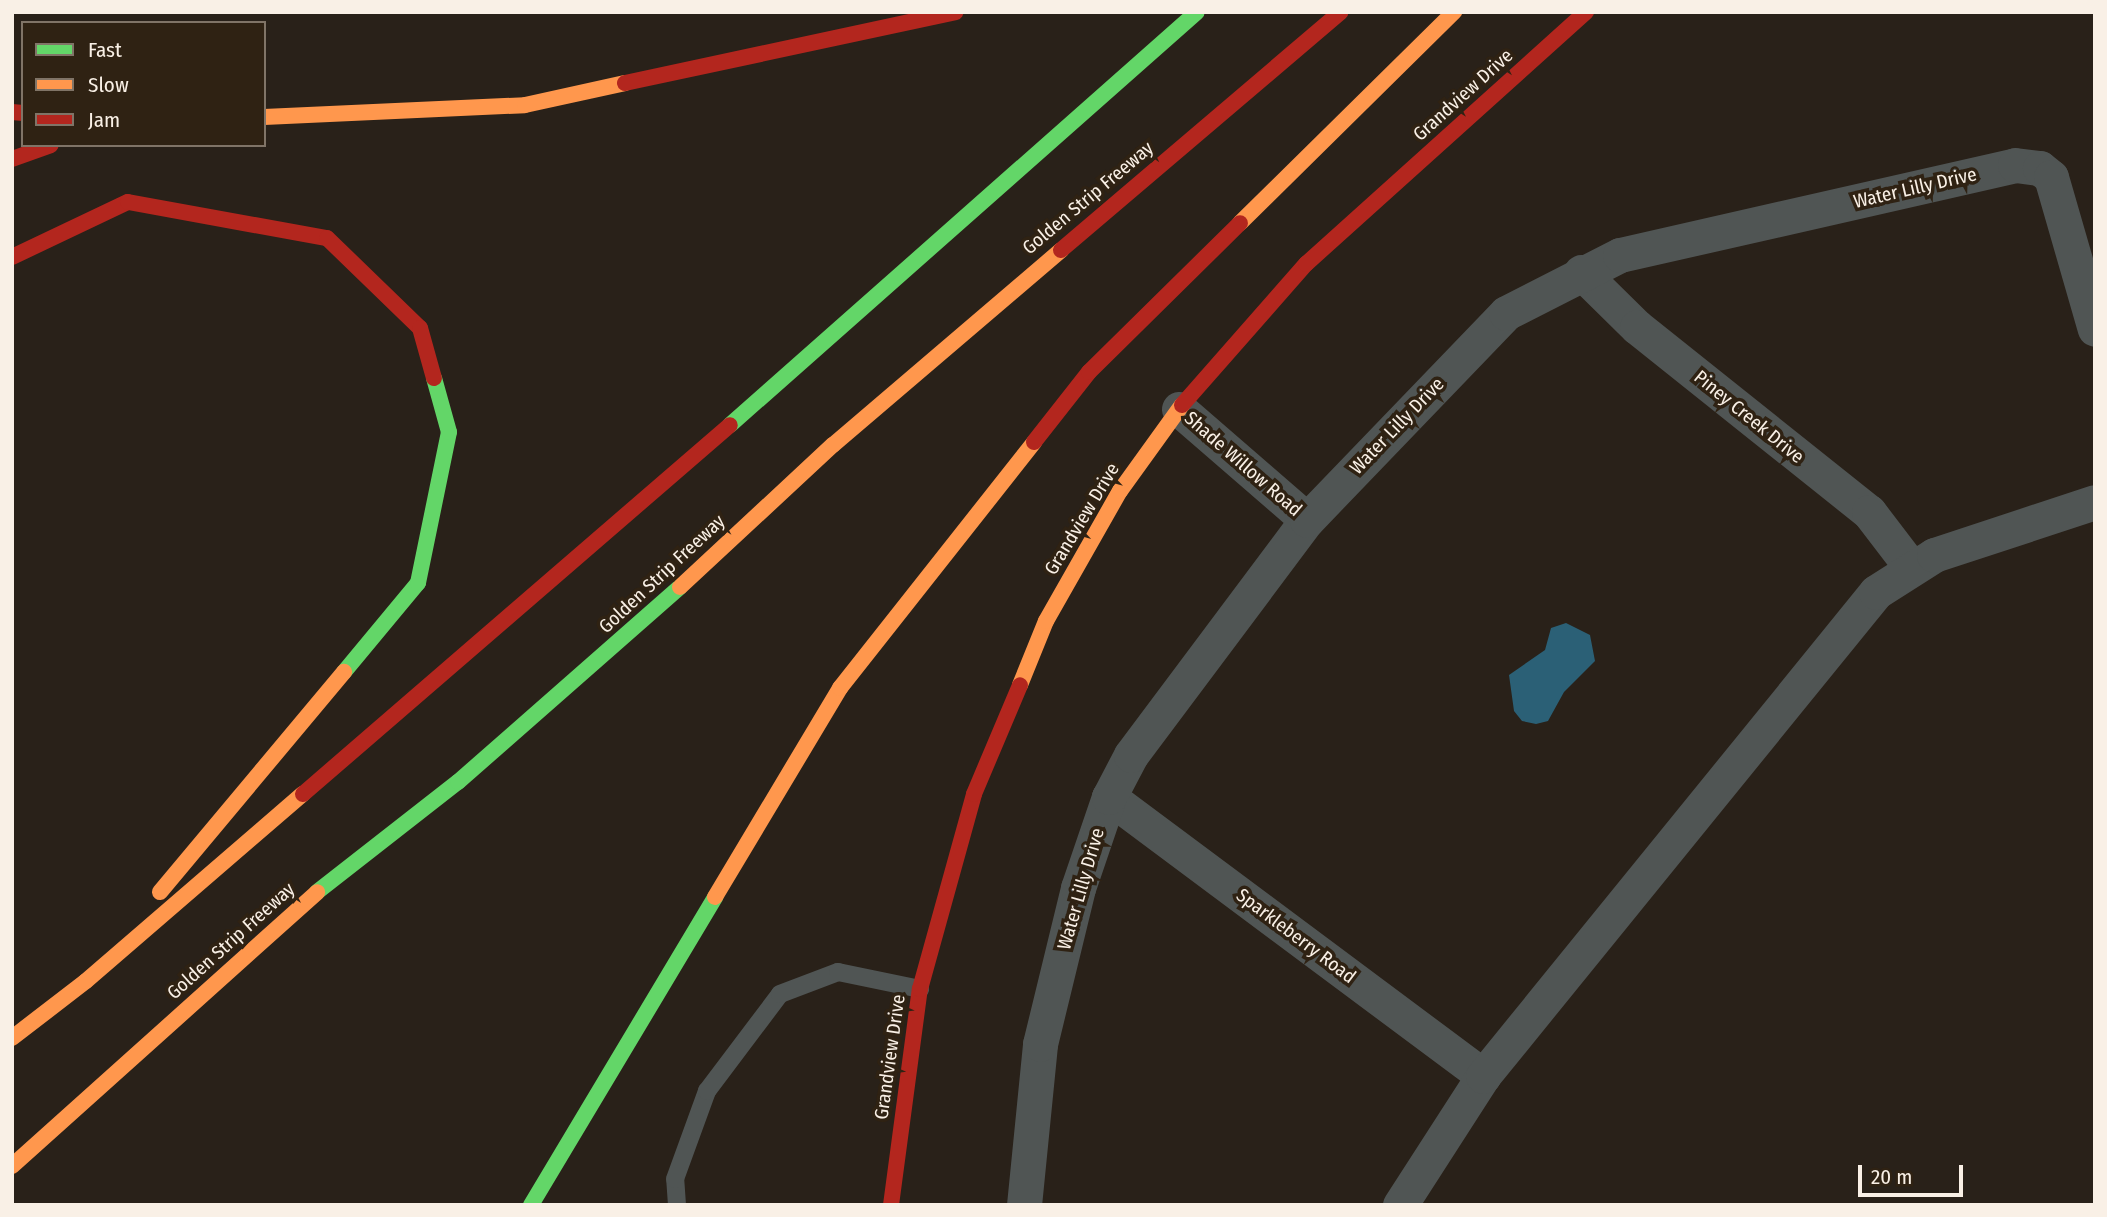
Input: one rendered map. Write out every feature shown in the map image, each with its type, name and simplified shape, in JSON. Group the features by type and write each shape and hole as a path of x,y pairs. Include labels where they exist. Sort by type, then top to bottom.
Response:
{"main road":[{"path":"266,117 524,105 955,12"},
{"path":"12,1038 86,981 882,294 993,188 1197,12"},
{"name":"Golden Strip Freeway","path":"12,1167 302,904 458,782 633,631 833,445 1341,12"},
{"path":"531,1205 840,688 1089,372 1454,12"},
{"name":"Grandview Drive","path":"891,1205 920,989 974,793 1046,621 1120,491 1179,409 1306,264 1586,12"},
{"path":"12,159 45,147"},
{"path":"12,257 128,202 327,238 420,328 449,432 418,583 86,981"}],"street":[{"name":"Water Lilly Drive","path":"1024,1205 1040,1044 1078,888 1108,797 1130,755 1307,520 1506,313 1581,272 1620,255 2015,165 2040,168 2052,177 2095,329"},
{"name":"Piney Creek Drive","path":"1581,272 1637,327 1869,512 1911,567"},
{"name":"Shade Willow Road","path":"1179,409 1307,520"},
{"path":"1400,1205 1483,1076 1876,592 1911,567 2095,502"},
{"name":"Sparkleberry Road","path":"1108,797 1483,1076"}],"lane":[{"path":"677,1205 675,1179 707,1091 780,994 838,972 920,989"}],"water":[{"path":"1566,623 1590,635 1595,661 1564,692 1548,721 1536,724 1522,721 1514,711 1509,675 1545,650 1551,628"}],"traffic: fast":[{"path":"730,425 1197,12"},
{"path":"344,672 418,583 449,432 434,378"},
{"path":"317,892 458,782 680,587"},
{"path":"531,1205 715,897"}],"traffic: slow":[{"path":"1240,223 1454,12"},
{"path":"266,117 525,105 625,83"},
{"path":"680,587 833,445 1061,250"},
{"path":"1020,685 1046,621 1120,491 1182,405"},
{"path":"715,897 840,688 1034,442"},
{"path":"160,892 344,672"},
{"path":"12,1038 86,981 303,794"},
{"path":"12,1166 317,892"}],"traffic: jam":[{"path":"625,83 955,12"},
{"path":"1061,250 1341,12"},
{"path":"1182,405 1306,264 1586,12"},
{"path":"12,112 21,113"},
{"path":"12,159 45,147"},
{"path":"12,257 128,202 327,238 420,328 434,378"},
{"path":"1034,442 1089,372 1240,223"},
{"path":"303,794 730,425"},
{"path":"891,1205 920,989 974,794 1020,685"}]}
